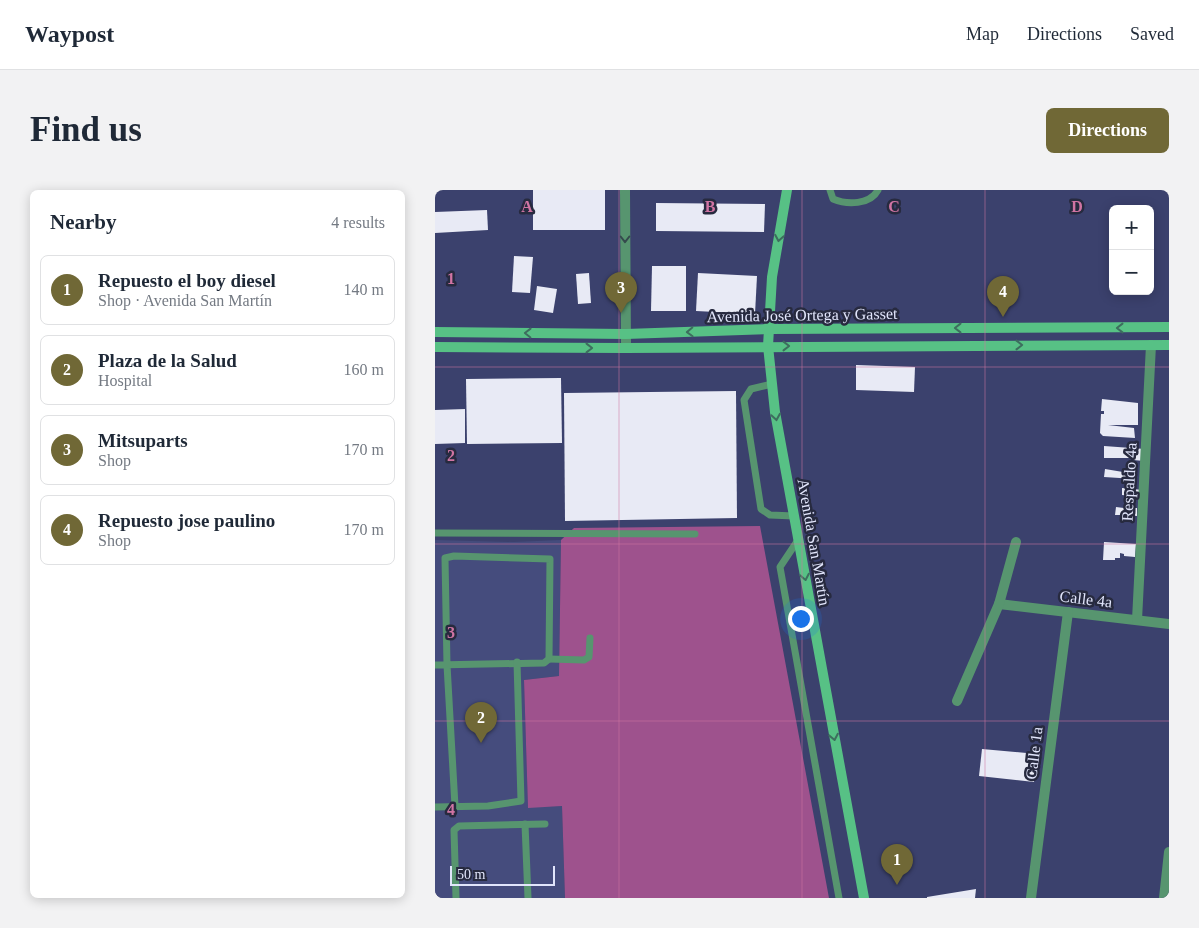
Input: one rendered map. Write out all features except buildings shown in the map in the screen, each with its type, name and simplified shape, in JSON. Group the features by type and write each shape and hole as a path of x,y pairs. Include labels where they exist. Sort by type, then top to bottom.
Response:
{"main road":[{"name":"Avenida San Martín","path":"787,190 772,277 768,346 775,412 864,898"},
{"name":"Avenida José Ortega y Gasset","path":"435,332 626,334 769,329 1169,327"},
{"name":"Avenida José Ortega y Gasset","path":"435,347 626,348 1169,345"}],"street":[{"path":"625,190 626,348"},
{"name":"Respaldo 4a","path":"1137,620 1151,345"},
{"path":"957,700 999,604 1016,542"},
{"name":"Calle 4a","path":"999,604 1169,624"},
{"name":"Calle 1a","path":"1031,898 1067,612"},
{"path":"1163,898 1169,852"}],"lane":[{"path":"830,190 833,199 839,202 865,202 872,198 878,190"},
{"path":"772,384 751,389 744,400 761,509 770,515 794,516"},
{"path":"435,533 695,534"},
{"path":"798,540 780,567 839,898"},
{"path":"455,806 447,665 445,558 454,556 549,559 549,659"},
{"path":"435,665 544,663 549,659 584,660 589,657 590,638"},
{"path":"435,808 488,806 521,801 517,662"},
{"path":"525,824 528,898"},
{"path":"456,898 454,830 459,826 545,824"}],"shaded area":[{"path":"760,526 829,898 565,898 562,806 528,808 524,680 559,676 561,540 574,528"},
{"path":"435,540 513,542 561,540 559,676 524,680 528,807 562,806 565,898 435,898"}],"place":[{"name":"Mitsuparts","path":"621,313"},
{"name":"Repuesto jose paulino","path":"1003,317"},
{"name":"Plaza de la Salud","path":"481,743"},
{"name":"Repuesto el boy diesel","path":"897,885"}]}
